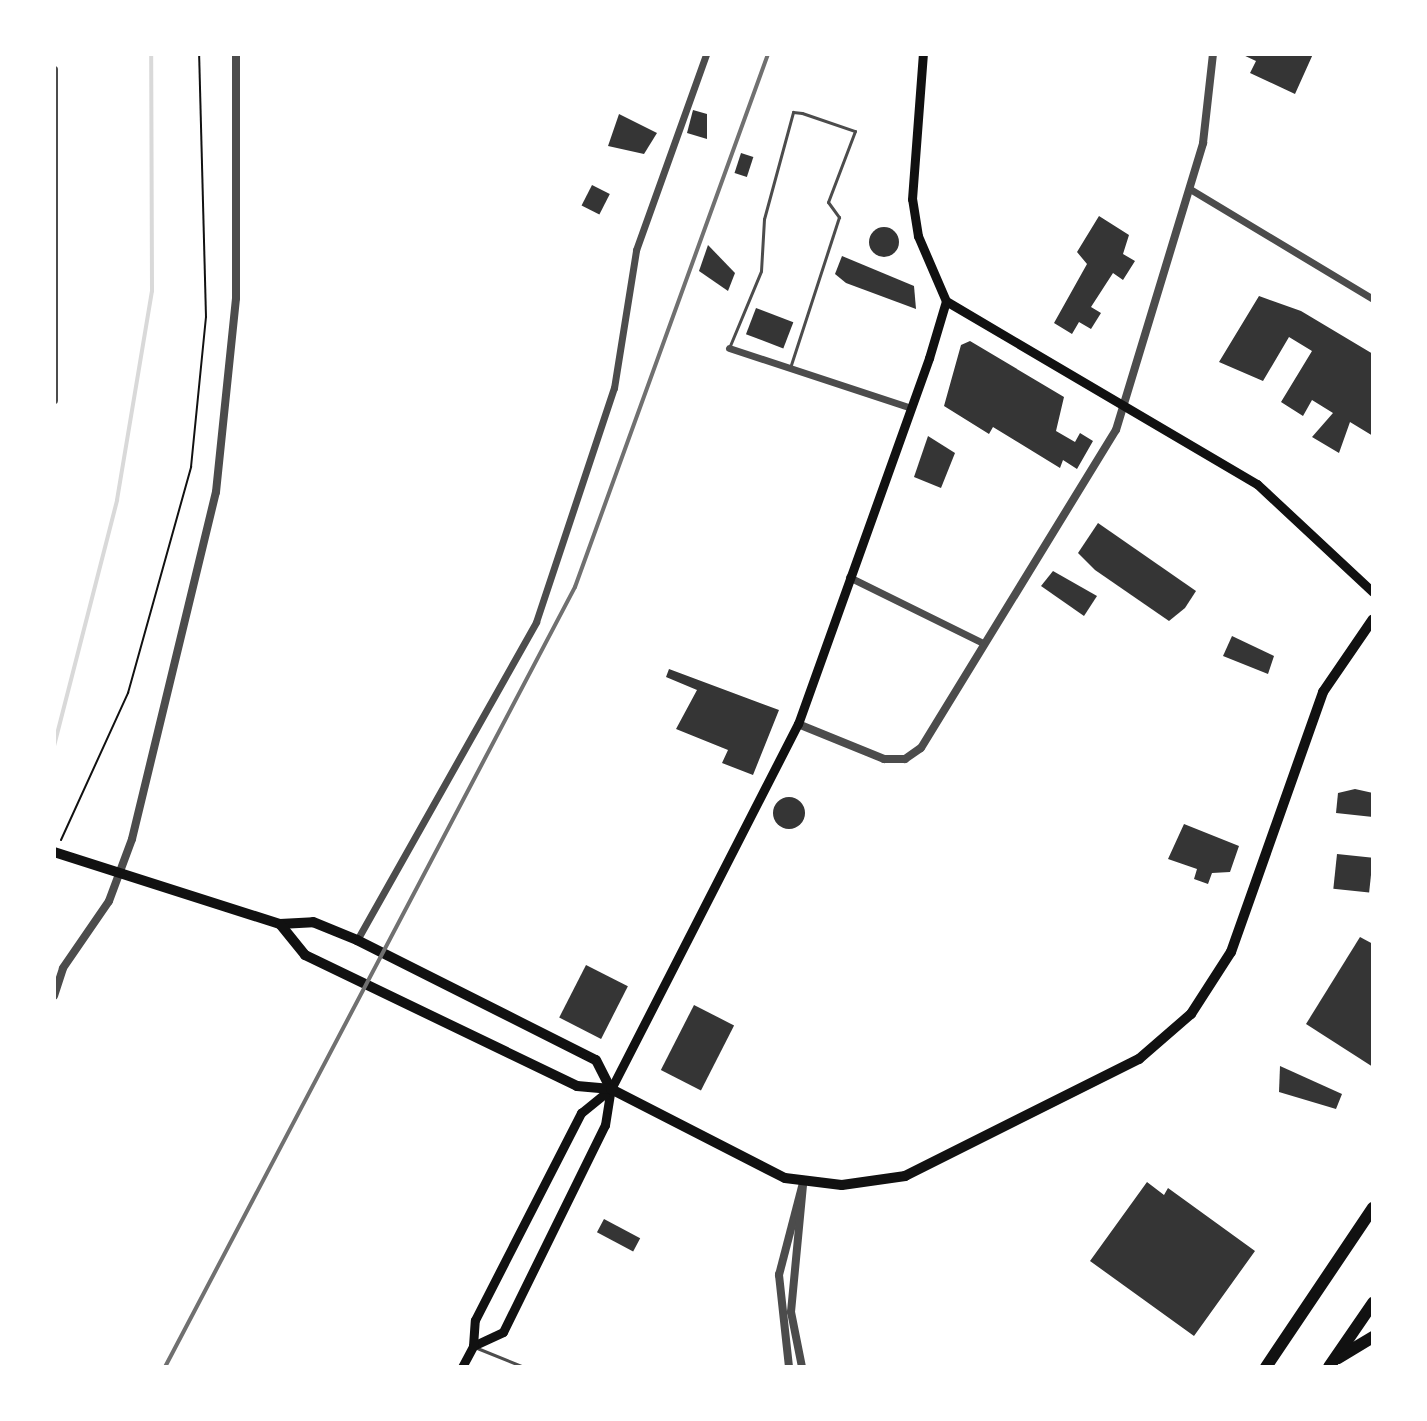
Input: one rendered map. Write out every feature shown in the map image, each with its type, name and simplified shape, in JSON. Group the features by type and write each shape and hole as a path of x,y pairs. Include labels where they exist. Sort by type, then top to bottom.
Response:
{"highway":[{"path":"1355,1235 1373,1196"},
{"path":"1266,1367 1373,1208"},
{"path":"1332,1363 1373,1303"},
{"path":"1332,1363 1373,1337"}],"main road":[{"path":"923,54 912,199 918,236 946,301 1275,496 1373,592"},
{"path":"473,1346 503,1332 605,1125 611,1089 798,724 946,301"},
{"path":"280,924 305,955 577,1086 611,1089 803,1183 863,1184 935,1166 1139,1059 1175,1031 1231,952 1323,692 1373,619"},
{"path":"56,852 280,924 313,922 357,940 596,1060 611,1089"},
{"path":"462,1367 473,1346 475,1320 581,1113 611,1089"}],"street":[{"path":"54,996 120,871 154,766 223,453 236,298 236,54"},
{"path":"357,940 536,622 614,388 636,250 706,54"},
{"path":"798,724 884,759 905,759 921,748 1114,434 1190,189 1209,111 1213,54"},
{"path":"54,69 54,400"},
{"path":"1190,189 1373,299"},
{"path":"729,348 911,408"},
{"path":"849,577 983,643"},
{"path":"789,1367 779,1275 803,1183"},
{"path":"802,1367 791,1312 803,1183"}],"lane":[{"path":"729,348 761,271 764,219 793,112 855,131 828,202 839,217 790,368"},
{"path":"473,1346 524,1367"}],"path":[{"path":"56,852 126,698 191,467 206,317 199,54"}],"building":[{"path":"1241,54 1313,54 1295,94 1250,73 1256,61"},
{"path":"693,110 707,114 707,139 687,133"},
{"path":"619,114 657,133 644,154 608,146"},
{"path":"741,153 753,157 747,177 735,173"},
{"path":"592,185 610,194 599,215 582,205"},
{"path":"1099,216 1129,235 1123,254 1135,261 1123,280 1113,273 1091,307 1101,313 1091,329 1079,322 1072,334 1054,323 1087,264 1077,252"},
{"path":"884,227 895,231 899,242 895,253 884,257 873,253 869,242 873,231"},
{"path":"708,245 735,273 728,291 699,271"},
{"path":"842,256 914,286 916,309 846,283 835,274"},
{"path":"1259,296 1301,311 1373,354 1373,436 1350,422 1339,453 1312,437 1333,413 1312,400 1303,416 1281,402 1312,351 1289,337 1263,381 1219,362"},
{"path":"756,308 793,322 783,348 746,334"},
{"path":"970,341 1064,397 1056,431 1075,442 1080,433 1093,441 1077,469 1063,460 1060,468 993,427 989,434 944,406 961,345"},
{"path":"928,436 955,453 941,488 914,477"},
{"path":"1098,523 1196,591 1185,608 1169,621 1095,570 1078,553"},
{"path":"1053,571 1097,596 1084,616 1041,586"},
{"path":"1232,636 1274,656 1268,674 1223,656"},
{"path":"669,669 779,710 753,775 722,763 728,750 676,729 697,690 666,677"},
{"path":"1355,789 1373,793 1373,817 1336,813 1338,793"},
{"path":"789,797 800,802 805,813 800,824 789,829 778,824 773,813 778,802"},
{"path":"1184,824 1239,846 1230,872 1212,873 1208,884 1194,879 1197,869 1168,859"},
{"path":"1337,854 1373,858 1369,893 1333,889"},
{"path":"1360,937 1373,944 1373,1067 1306,1024"},
{"path":"586,965 628,986 601,1039 559,1018"},
{"path":"694,1005 734,1025 701,1090 661,1070"},
{"path":"1280,1066 1342,1094 1336,1109 1279,1092"},
{"path":"1147,1182 1164,1195 1168,1188 1255,1251 1194,1336 1090,1261"},
{"path":"604,1219 640,1238 633,1251 597,1232"}],"waterway":[{"path":"54,746 117,500 152,291 151,54"}],"railway":[{"path":"165,1367 575,587 768,54"}]}
